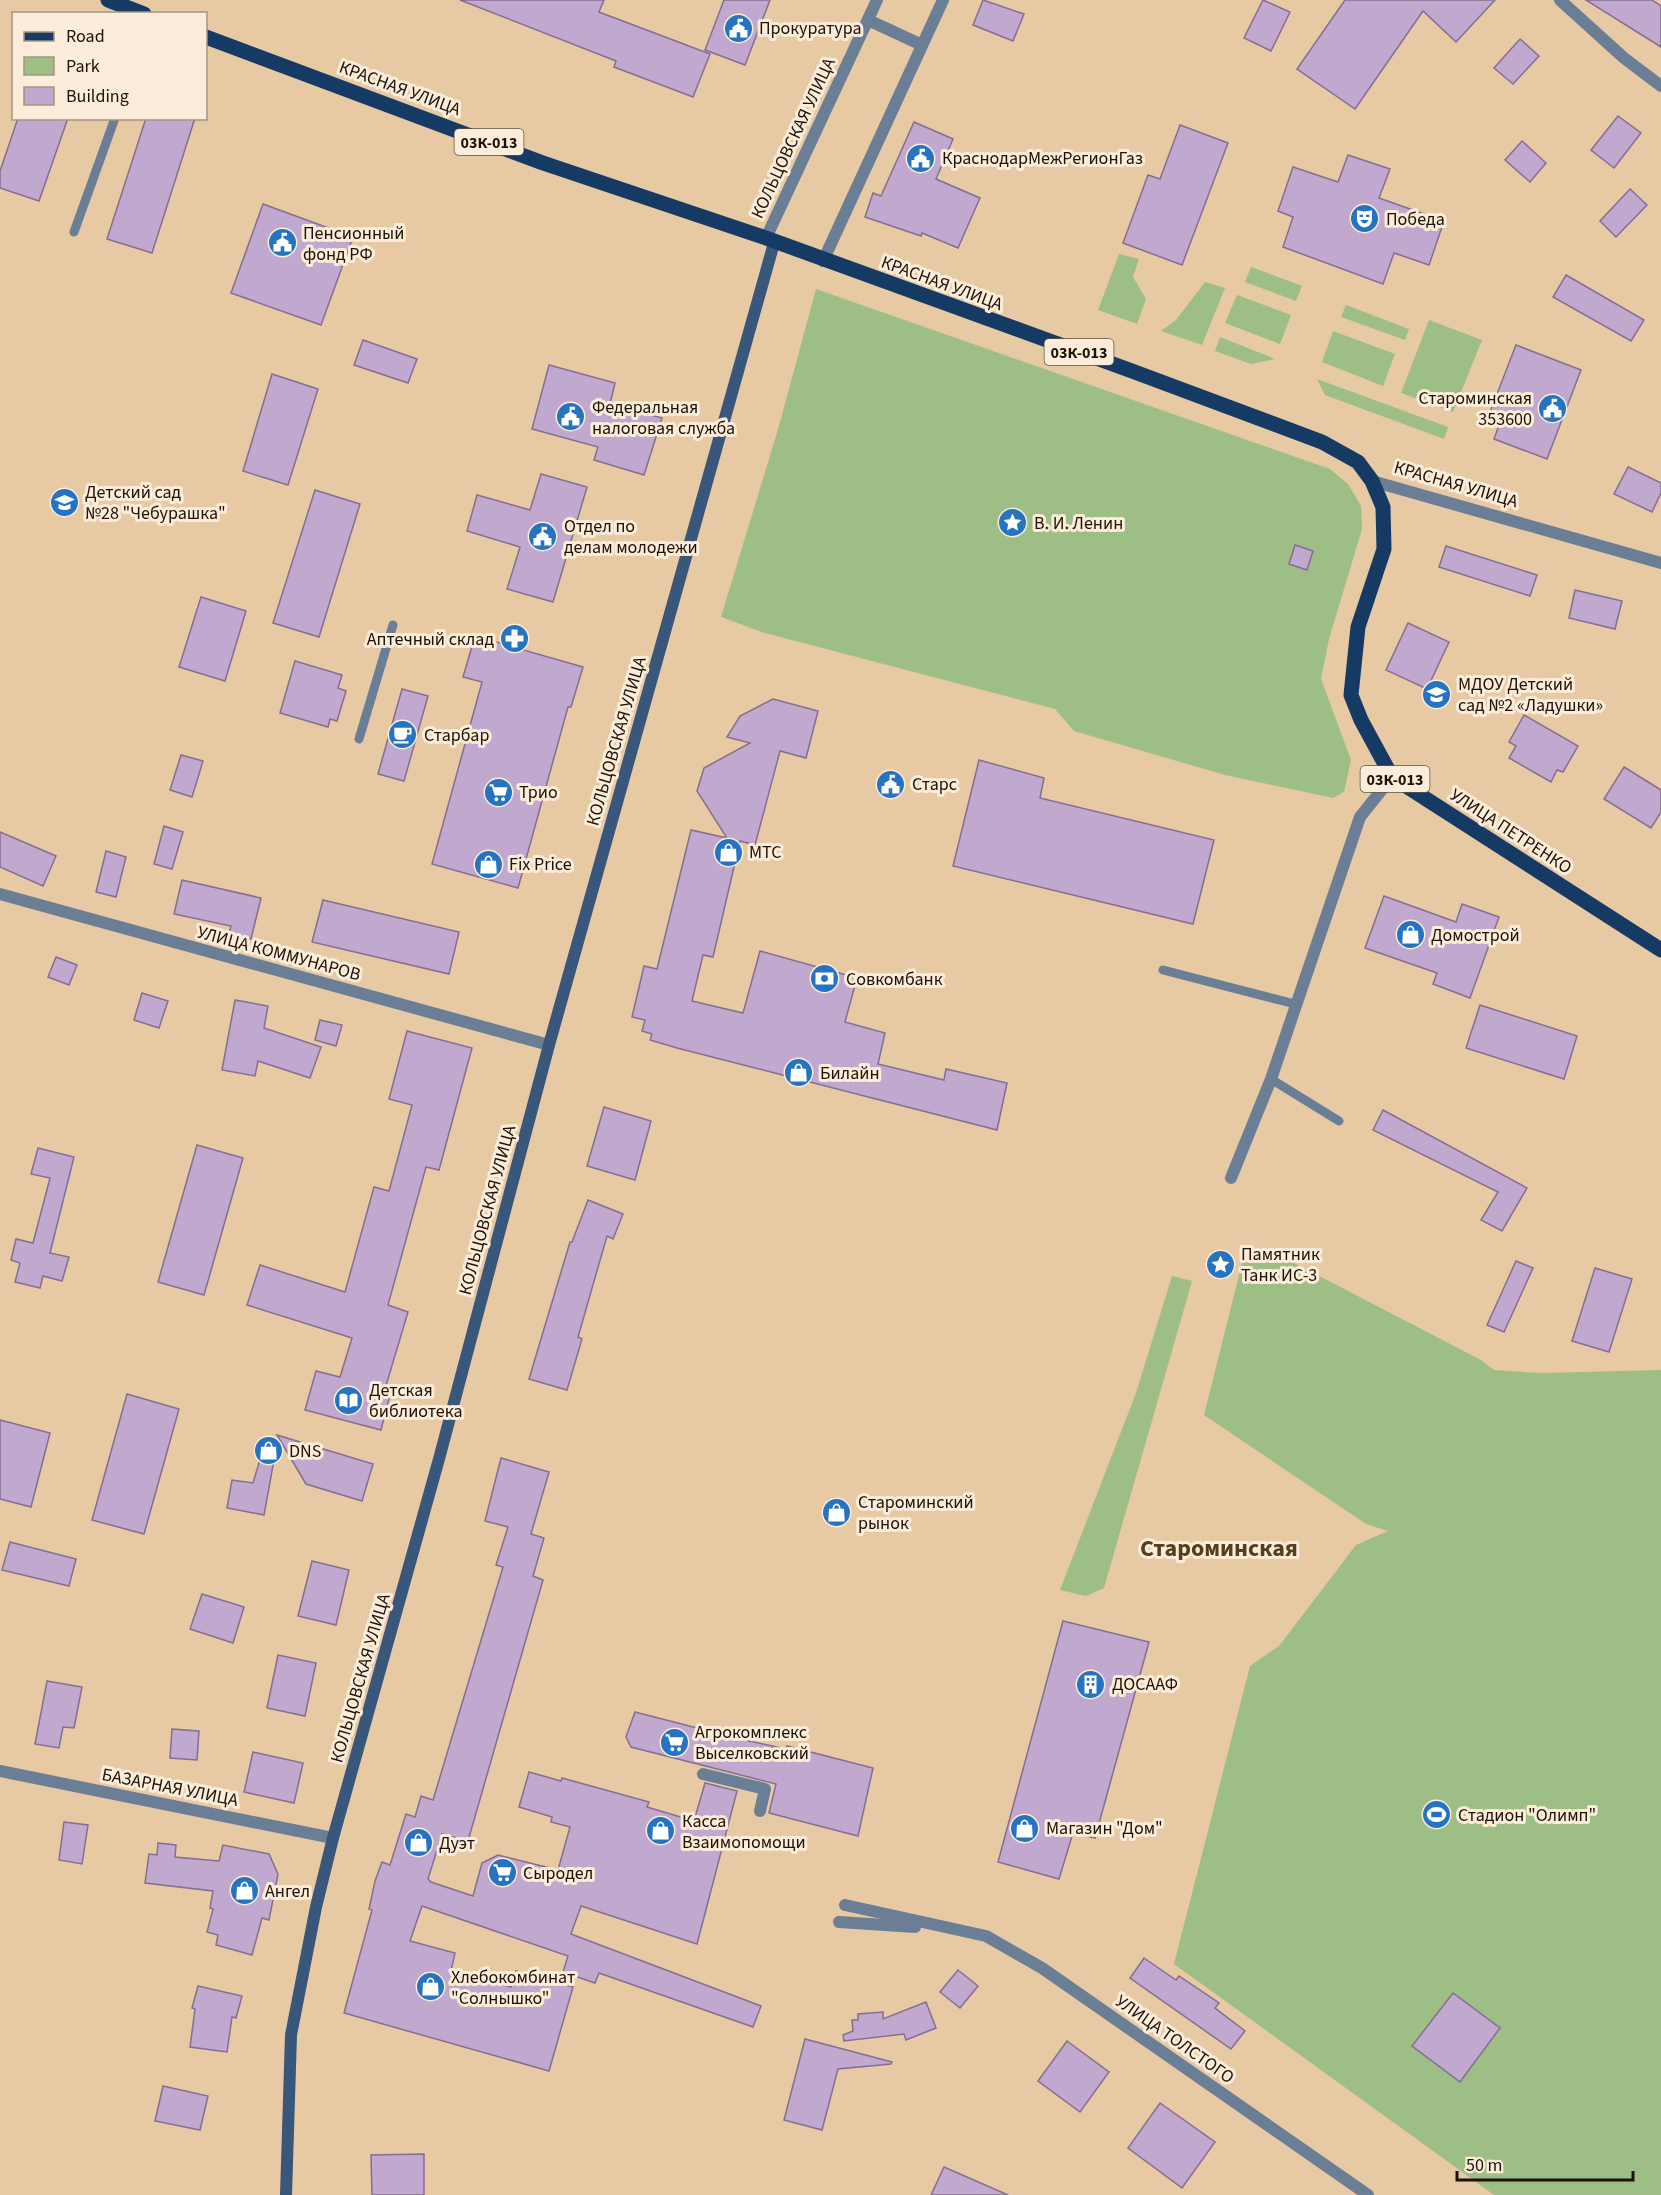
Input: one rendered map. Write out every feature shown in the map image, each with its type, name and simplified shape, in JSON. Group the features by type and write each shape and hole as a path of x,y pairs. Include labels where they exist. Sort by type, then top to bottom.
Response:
{"main road":[{"path":"108,0 139,12"},
{"name":"КРАСНАЯ УЛИЦА","path":"207,37 543,163 770,240 1322,442 1358,462 1372,480"},
{"name":"КОЛЬЦОВСКАЯ УЛИЦА","path":"286,2195 291,2035 316,1907 333,1838 440,1459 549,1046 770,240"},
{"name":"УЛИЦА ПЕТРЕНКО","path":"1372,480 1383,507 1384,549 1358,627 1351,694 1361,720 1392,777 1661,950"}],"street":[{"name":"КОЛЬЦОВСКАЯ УЛИЦА","path":"770,240 877,0"},
{"path":"823,261 943,0"},
{"path":"1560,0 1624,58 1661,86"},
{"path":"868,20 922,45"},
{"name":"КРАСНАЯ УЛИЦА","path":"1372,480 1661,563"},
{"path":"1231,1178 1271,1079 1360,817 1392,777"},
{"name":"УЛИЦА КОММУНАРОВ","path":"0,894 549,1046"},
{"name":"БАЗАРНАЯ УЛИЦА","path":"0,1771 333,1838"},
{"path":"703,1774 765,1789 760,1810"},
{"name":"УЛИЦА ТОЛСТОГО","path":"845,1905 986,1936 1042,1968 1368,2195"},
{"name":"УЛИЦА ТОЛСТОГО","path":"839,1922 952,1930"}],"lane":[{"path":"74,232 114,120"},
{"path":"359,739 393,625"},
{"path":"1164,970 1295,1004"},
{"path":"1271,1079 1339,1121"}],"green space":[{"path":"1119,254 1139,259 1133,277 1146,299 1137,324 1098,310"},
{"path":"1251,267 1302,286 1296,301 1245,282"},
{"path":"1205,282 1225,288 1202,345 1161,331 1176,320"},
{"path":"816,289 1330,469 1348,484 1361,506 1362,529 1329,639 1321,679 1351,760 1344,792 1333,798 1225,775 1074,731 1055,709 765,633 721,617 779,426"},
{"path":"1237,295 1291,315 1280,344 1225,323"},
{"path":"1346,305 1409,329 1405,340 1341,317"},
{"path":"1429,320 1482,340 1453,412 1401,393"},
{"path":"1333,331 1395,354 1383,386 1322,362"},
{"path":"1220,337 1275,359 1251,364 1215,351"},
{"path":"1317,379 1448,427 1444,439 1325,395"},
{"name":"Стадион \"Олимп\"","path":"1246,1247 1271,1251 1481,1360 1494,1370 1542,1373 1661,1370 1661,2195 1494,2195 1174,1964 1250,1666 1279,1646 1356,1545 1388,1531 1366,1524 1204,1415"},
{"path":"1172,1276 1192,1281 1104,1588 1086,1596 1060,1590 1136,1393"}],"building":[{"path":"460,0 604,0 599,12 710,54 693,97 614,67 616,61"},
{"path":"724,0 770,0 745,65 705,50"},
{"path":"983,0 1024,14 1013,41 973,25"},
{"path":"1263,0 1290,12 1271,51 1244,38"},
{"path":"1345,0 1495,0 1456,42 1423,11 1355,109 1297,69"},
{"path":"1586,0 1652,0 1661,6 1661,47"},
{"path":"1520,39 1539,56 1513,84 1494,68"},
{"path":"1618,116 1641,133 1614,168 1591,150"},
{"path":"17,120 67,120 39,201 0,188 0,171"},
{"path":"145,120 194,120 152,253 107,239"},
{"path":"914,122 953,139 936,179 980,198 958,248 922,233 921,236 865,217 873,193 881,196"},
{"path":"1180,125 1228,143 1182,265 1123,243 1148,175 1160,179"},
{"path":"1522,141 1546,163 1530,182 1505,160"},
{"name":"Победа","path":"1348,155 1390,169 1379,198 1444,221 1429,265 1394,253 1383,284 1283,247 1293,217 1278,211 1293,167 1338,182"},
{"path":"1630,189 1647,205 1616,237 1600,221"},
{"path":"263,204 353,237 321,325 231,293"},
{"path":"1566,275 1644,320 1631,341 1553,297"},
{"path":"363,340 417,359 408,383 354,365"},
{"path":"1516,345 1581,370 1547,459 1494,439 1502,417 1490,412"},
{"path":"549,365 615,383 610,404 662,418 644,475 594,460 598,447 532,429"},
{"path":"272,374 318,389 288,485 243,471"},
{"path":"1628,467 1661,483 1661,493 1652,512 1614,494"},
{"path":"541,474 587,487 553,602 507,589 520,547 467,531 477,495 530,510"},
{"path":"315,490 360,504 319,637 273,623"},
{"path":"1295,545 1313,551 1307,570 1289,564"},
{"path":"1446,546 1537,575 1530,596 1439,567"},
{"path":"1575,590 1622,601 1615,629 1569,618"},
{"path":"201,597 246,611 225,681 179,667"},
{"path":"1408,623 1449,642 1427,689 1386,670"},
{"name":"Трио","path":"475,636 583,667 571,707 568,707 518,888 432,864 482,682 463,677"},
{"path":"295,661 342,675 338,688 346,691 337,721 330,719 328,727 280,713"},
{"name":"Старбар","path":"402,689 428,696 404,781 378,774"},
{"path":"773,699 818,711 806,758 780,751 755,845 740,841 713,957 703,955 692,1001 743,1013 760,951 857,978 845,1022 885,1033 878,1064 944,1080 946,1069 1007,1083 997,1130 650,1040 652,1034 642,1031 645,1020 632,1017 644,966 657,969 691,830 727,838 697,791 704,768 750,743 727,737 740,716"},
{"path":"1524,715 1578,746 1563,772 1557,770 1551,782 1509,758 1516,746 1509,742"},
{"path":"181,755 203,761 192,797 170,790"},
{"path":"979,760 1044,778 1040,798 1214,840 1193,924 953,866"},
{"path":"1624,767 1661,790 1661,812 1651,828 1604,799"},
{"path":"164,826 183,832 172,869 154,864"},
{"path":"0,832 56,856 43,886 0,867"},
{"path":"106,851 126,857 116,897 96,892"},
{"path":"182,880 261,898 251,939 229,933 231,926 174,914"},
{"path":"1384,896 1456,922 1462,904 1499,917 1470,998 1433,984 1437,973 1365,948"},
{"path":"323,900 459,932 449,974 312,942"},
{"path":"56,957 77,965 69,985 48,977"},
{"path":"142,993 168,1001 159,1028 134,1020"},
{"path":"235,1000 268,1006 264,1028 321,1047 310,1078 258,1061 255,1076 222,1070"},
{"path":"1480,1005 1577,1036 1564,1079 1466,1048"},
{"path":"320,1020 342,1025 336,1046 315,1040"},
{"path":"407,1031 472,1048 439,1170 426,1167 388,1305 408,1312 385,1389 391,1391 381,1430 305,1410 316,1371 340,1377 352,1338 247,1305 260,1265 345,1292 374,1187 389,1191 412,1105 389,1099"},
{"path":"604,1107 651,1121 635,1180 587,1166"},
{"path":"1383,1110 1527,1188 1502,1231 1481,1220 1498,1192 1373,1130"},
{"path":"197,1145 243,1158 204,1295 158,1282"},
{"path":"38,1148 74,1157 50,1253 69,1257 62,1281 43,1276 40,1288 15,1282 20,1263 11,1260 16,1239 33,1243 50,1178 31,1174"},
{"path":"588,1200 623,1214 613,1239 607,1236 578,1337 582,1339 567,1390 529,1379 570,1242 572,1242"},
{"path":"1516,1261 1533,1268 1504,1332 1487,1325"},
{"path":"1595,1268 1632,1279 1609,1352 1572,1341"},
{"path":"127,1394 179,1409 144,1534 92,1520"},
{"path":"0,1420 50,1433 31,1507 0,1499"},
{"path":"277,1435 373,1464 362,1501 306,1484"},
{"path":"264,1446 276,1449 264,1515 227,1508 232,1480 253,1483"},
{"path":"501,1458 549,1472 531,1534 544,1538 533,1576 543,1580 468,1841 442,1834 428,1879 473,1896 482,1863 498,1855 558,1870 570,1827 551,1822 552,1817 519,1807 529,1772 561,1781 562,1778 649,1802 647,1807 694,1821 705,1783 737,1791 697,1944 581,1906 571,1934 761,2006 753,2027 599,1973 595,1983 563,1972 568,1956 422,1906 410,1941 455,1953 451,1971 511,1987 516,1971 573,1987 549,2071 344,2013 372,1910 369,1909 375,1881 382,1862 390,1865 406,1814 415,1817 421,1796 433,1800 503,1567 496,1565 508,1527 485,1521"},
{"path":"10,1542 76,1559 69,1586 2,1570"},
{"path":"312,1561 349,1570 336,1625 298,1616"},
{"path":"202,1594 244,1607 233,1643 190,1629"},
{"name":"ДОСААФ","path":"1063,1621 1149,1642 1095,1838 1073,1833 1059,1879 998,1862"},
{"path":"278,1655 316,1663 305,1716 267,1708"},
{"path":"47,1681 82,1687 74,1728 63,1727 59,1748 35,1744"},
{"path":"635,1712 736,1738 786,1749 787,1746 873,1768 858,1836 769,1813 776,1784 631,1747 626,1737"},
{"path":"172,1729 199,1731 197,1760 170,1758"},
{"path":"253,1752 303,1763 294,1803 244,1792"},
{"path":"64,1822 88,1825 82,1864 59,1860"},
{"path":"158,1843 176,1845 175,1857 219,1861 223,1845 269,1854 278,1874 269,1920 262,1918 252,1955 216,1945 218,1935 207,1932 213,1909 210,1908 213,1891 145,1883 149,1854 157,1855"},
{"path":"1144,1958 1176,1980 1179,1976 1219,2003 1215,2008 1245,2031 1231,2049 1130,1978"},
{"path":"958,1970 978,1986 960,2008 940,1992"},
{"path":"198,1986 242,1996 236,2018 232,2017 227,2052 190,2047 195,2009 192,2008"},
{"path":"1453,1993 1500,2028 1460,2082 1412,2046"},
{"path":"926,2002 936,2028 906,2040 904,2034 844,2041 843,2035 853,2031 852,2020 858,2020 858,2014 883,2012 883,2019"},
{"path":"805,2039 892,2062 891,2064 838,2069 822,2130 784,2120"},
{"path":"1067,2041 1109,2072 1080,2112 1038,2081"},
{"path":"163,2086 208,2096 200,2130 155,2121"},
{"path":"1160,2103 1215,2142 1182,2188 1128,2148"},
{"path":"424,2154 424,2195 372,2195 371,2155"},
{"path":"944,2167 1008,2195 931,2195"}],"place":[{"name":"Прокуратура","path":"738,28"},
{"name":"КраснодарМежРегионГаз","path":"921,158"},
{"name":"Победа","path":"1365,219"},
{"name":"Пенсионный фонд РФ","path":"282,243"},
{"name":"Староминская 353600","path":"1553,408"},
{"name":"Федеральная налоговая служба","path":"571,417"},
{"name":"Детский сад №28 \"Чебурашка\"","path":"64,502"},
{"name":"В. И. Ленин","path":"1013,523"},
{"name":"Отдел по делам молодежи","path":"543,536"},
{"name":"Аптечный склад","path":"515,639"},
{"name":"МДОУ Детский сад №2 «Ладушки»","path":"1437,694"},
{"name":"Старбар","path":"403,735"},
{"name":"Старс","path":"891,784"},
{"name":"Трио","path":"498,792"},
{"name":"МТС","path":"728,852"},
{"name":"Fix Price","path":"488,864"},
{"name":"Домострой","path":"1410,935"},
{"name":"Совкомбанк","path":"825,979"},
{"name":"Билайн","path":"799,1073"},
{"name":"Памятник Танк ИС-3","path":"1220,1264"},
{"name":"Детская библиотека","path":"348,1400"},
{"name":"DNS","path":"268,1451"},
{"name":"Староминский рынок","path":"837,1512"},
{"name":"ДОСААФ","path":"1091,1684"},
{"name":"Агрокомплекс Выселковский","path":"674,1742"},
{"name":"Стадион \"Олимп\"","path":"1437,1815"},
{"name":"Магазин \"Дом\"","path":"1025,1828"},
{"name":"Касса Взаимопомощи","path":"661,1831"},
{"name":"Дуэт","path":"418,1843"},
{"name":"Сыродел","path":"502,1873"},
{"name":"Ангел","path":"244,1891"},
{"name":"Хлебокомбинат \"Солнышко\"","path":"430,1987"}],"district":[{"name":"Староминская","path":"1219,1548"}]}
